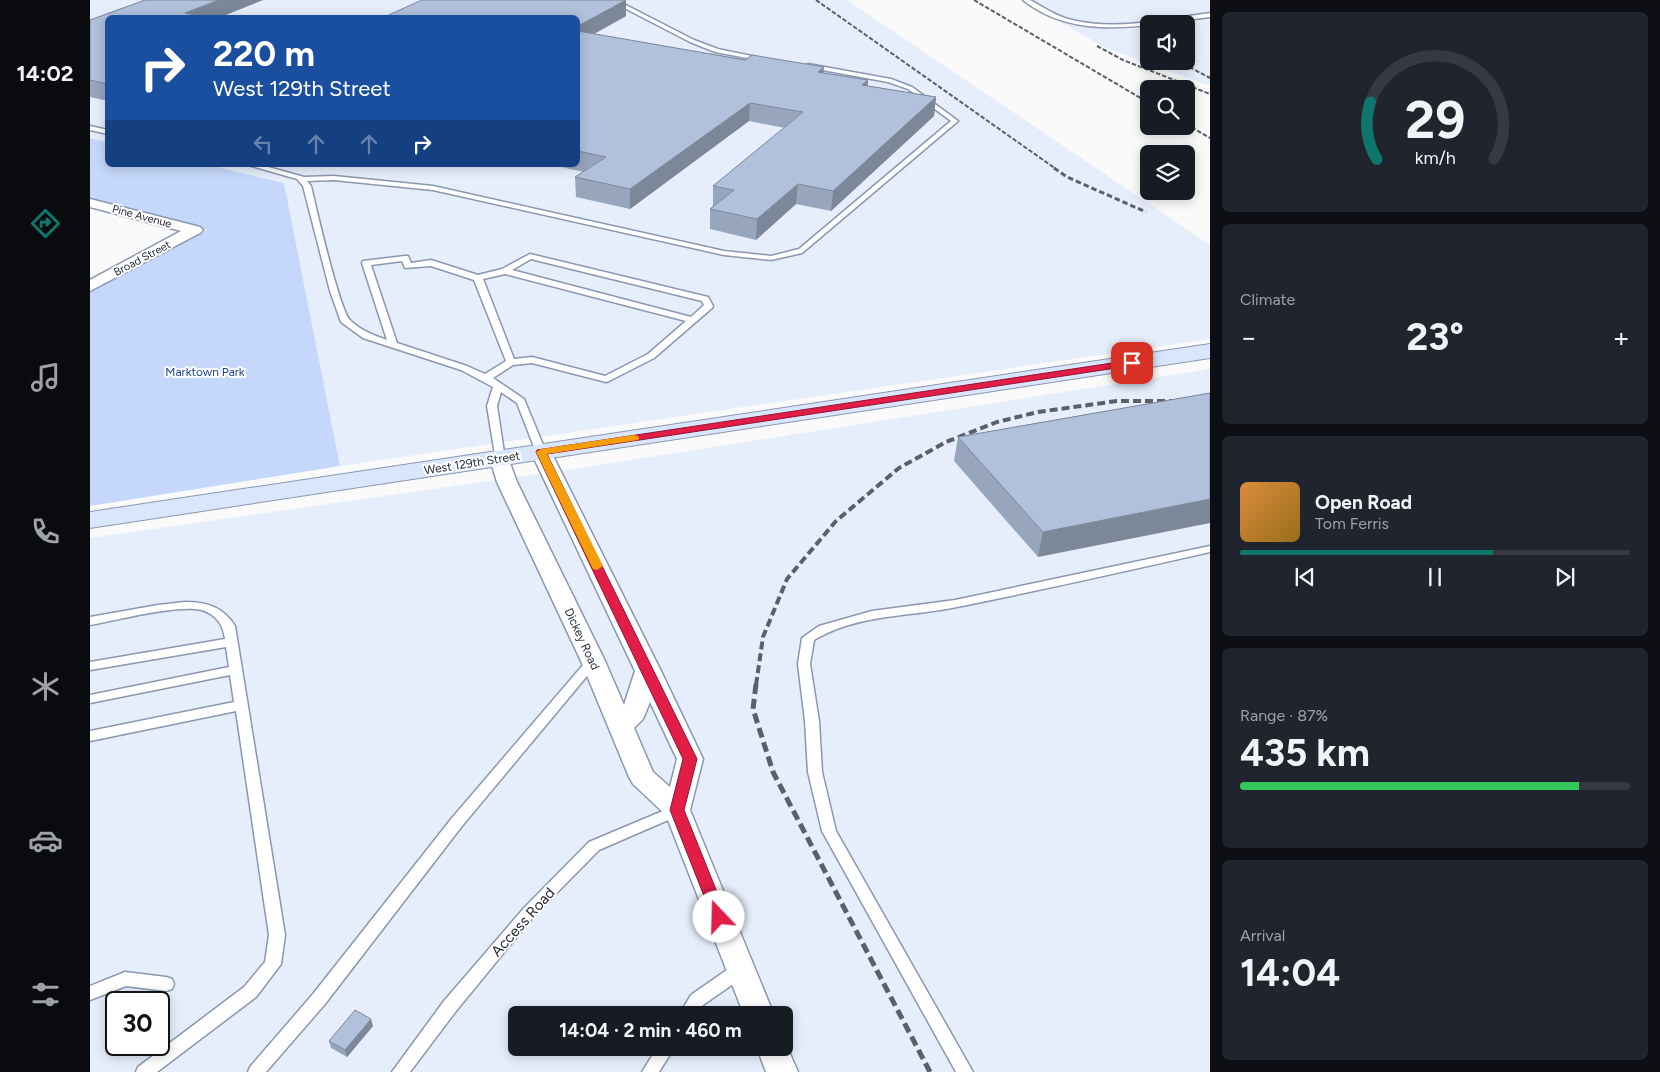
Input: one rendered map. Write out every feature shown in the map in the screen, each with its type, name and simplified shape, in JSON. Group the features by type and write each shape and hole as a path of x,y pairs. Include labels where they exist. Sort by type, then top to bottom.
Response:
{"main road":[{"name":"West 129th Street","path":"90,520 1210,351"}],"street":[{"name":"Pine Avenue","path":"90,203 194,230"},
{"path":"90,217 109,208"},
{"name":"Broad Street","path":"90,286 194,230"},
{"path":"541,452 648,669 690,759 677,810"},
{"name":"Dickey Road","path":"500,458 507,482 593,661 642,776 677,810 754,1006"},
{"path":"620,726 634,713 648,669"},
{"path":"775,1056 782,1072"}],"lane":[{"path":"612,0 717,52 774,61"},
{"path":"1026,0 1058,18 1092,26 1210,15"},
{"path":"261,167 302,179 334,178 433,188 724,252 771,258 802,251 955,121 910,88 889,80 803,66"},
{"path":"90,128 105,131"},
{"path":"302,179 308,186 334,291 344,320 366,336 464,368 486,378 521,401 541,452"},
{"path":"393,345 366,263 405,258 408,266 431,264 478,278 504,271 530,256 705,299 709,306 651,356 606,379 532,360 511,362 486,378"},
{"path":"504,271 693,320"},
{"path":"478,278 511,362"},
{"path":"498,387 492,406 500,458"},
{"path":"965,1072 829,831 814,772 812,721 804,664 808,638 823,629 872,615 955,604 1210,549"},
{"path":"90,621 165,608 199,606 221,614 229,626 277,935 273,964 250,992 144,1072"},
{"path":"90,666 231,642"},
{"path":"256,1072 319,999 457,822 593,661"},
{"path":"90,699 236,670"},
{"path":"90,736 241,705"},
{"name":"Access Road","path":"400,1072 450,1006 529,912 594,846 677,810"},
{"path":"693,1006 697,1000 740,970"},
{"path":"90,993 125,979 166,984"},
{"path":"650,1072 661,1056"}],"shaded area":[{"path":"90,0 847,0 1140,198 1140,200 1143,200 1210,245 1210,339 340,466 284,183 216,167 580,167 580,15 105,15 105,142 90,138"},
{"path":"1021,0 1210,0 1210,86 1166,70 1195,70 1195,15 1140,15 1140,60 1106,48"},
{"path":"1210,369 1210,1072 90,1072 90,538 580,468"}],"green space":[{"name":"Marktown Park","path":"90,138 105,142 105,167 216,167 284,183 340,466 90,506 90,292 207,230 90,200"}],"building":[{"path":"145,0 219,0 185,13 195,15 105,15 105,83 90,80 90,20"},
{"path":"422,0 626,0 580,25 580,15 389,15"},
{"path":"580,31 745,60 752,55 824,67 818,72 868,80 862,85 936,97 833,191 798,184 757,219 710,209 734,190 713,186 803,112 750,103 630,189 575,177 606,157 580,151"},
{"path":"1210,393 1210,499 1043,532 958,437"},
{"path":"355,1010 371,1019 345,1050 329,1041"}],"railway":[{"path":"816,0 1056,169"},
{"path":"974,0 1140,98"},
{"path":"1097,46 1123,60 1210,94"},
{"path":"1195,70 1210,78"},
{"path":"1195,129 1210,138"},
{"path":"1054,168 1067,177 1146,212"},
{"path":"756,685 763,637 787,579 836,521 899,468 946,442 997,422 1038,412 1117,401 1210,401"},
{"path":"756,684 753,709 773,772 930,1072"}],"slow traffic":[{"path":"597,566 541,452 634,438"}],"route":[{"path":"719,917 677,810 690,759 541,452 1132,363"}]}
